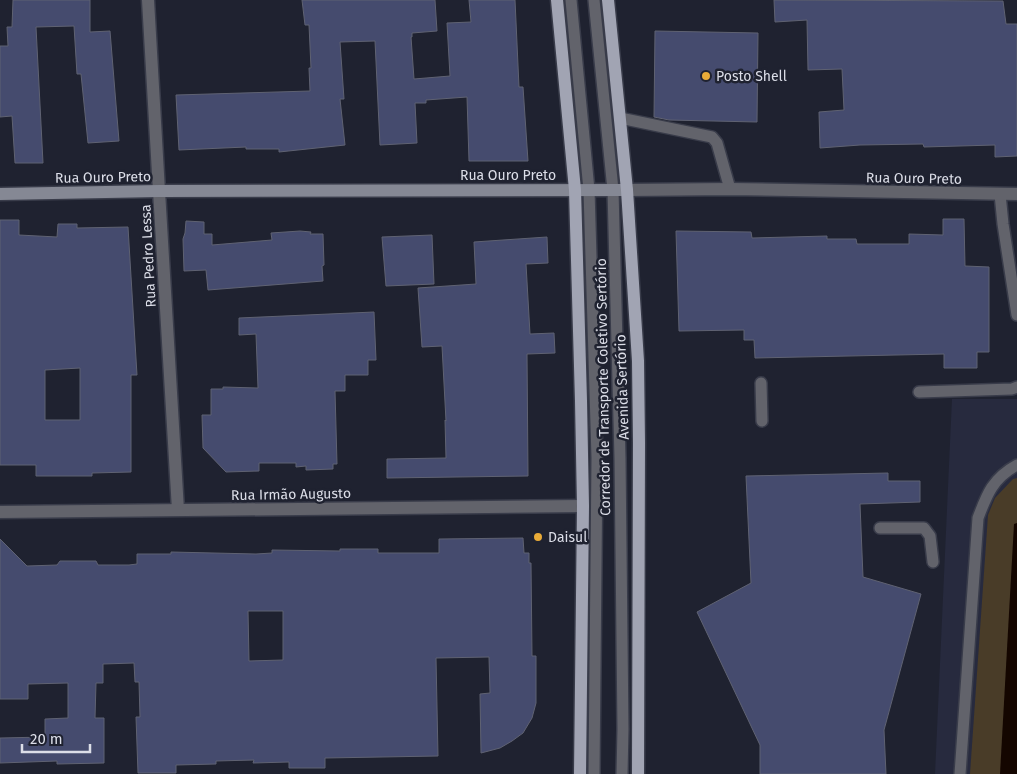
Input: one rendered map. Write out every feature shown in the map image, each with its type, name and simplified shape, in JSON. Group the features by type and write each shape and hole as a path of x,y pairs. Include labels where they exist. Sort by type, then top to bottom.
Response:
{"main road":[{"path":"557,0 575,190 583,506 580,774"},
{"name":"Avenida Sertório","path":"608,0 627,190 638,361 638,774"},
{"name":"Rua Ouro Preto","path":"0,194 159,191 627,190"}],"street":[{"name":"Rua Pedro Lessa","path":"148,0 178,510"},
{"name":"Rua Ouro Preto","path":"627,190 730,189 1017,194"},
{"name":"Rua Irmão Augusto","path":"0,512 583,506"}],"lane":[{"name":"Corredor de Transporte Coletivo Sertório","path":"571,0 590,190 597,458 594,774"},
{"name":"Corredor de Transporte Coletivo Sertório","path":"594,0 613,190 620,458 622,774"},
{"path":"620,118 712,137 717,143 730,189"},
{"path":"1000,194 1017,315"},
{"path":"761,383 762,421"},
{"path":"919,392 1012,389 1017,387"},
{"path":"960,774 978,518 988,491 1006,471 1017,465"},
{"path":"880,528 924,528 930,536 933,562"}],"shaded area":[{"path":"952,399 1017,399 1017,774 935,774"},
{"path":"1017,478 1017,774 970,774 988,515 995,498 1013,479"},
{"path":"1017,523 1017,774 1000,774 1014,524"}],"building":[{"path":"13,0 90,0 90,32 110,31 119,141 88,143 81,74 77,74 74,26 36,27 43,163 15,163 12,116 0,117 0,46 8,46 7,27 12,27"},
{"path":"302,0 435,0 437,31 412,33 414,79 450,76 447,23 471,22 469,0 515,0 519,87 523,87 528,161 469,161 467,97 426,100 426,103 415,103 417,143 380,145 375,41 340,42 344,99 340,99 345,145 279,152 279,149 246,149 246,147 179,150 176,95 310,91 309,25 305,25"},
{"path":"774,0 1003,1 1006,24 1017,24 1017,156 995,157 995,145 924,147 923,144 860,145 820,148 819,112 844,110 842,69 808,70 807,20 775,22"},
{"name":"Posto Shell","path":"655,31 758,33 757,122 669,120 654,117"},
{"path":"943,219 964,219 965,266 989,267 989,352 977,352 977,368 944,368 944,354 755,358 754,340 744,340 744,330 679,331 676,231 751,232 752,238 827,236 827,239 856,239 857,244 909,244 909,234 943,235"},
{"path":"0,220 19,220 19,235 57,237 58,224 77,224 77,228 128,227 137,375 131,375 131,472 92,473 92,476 36,476 36,465 0,465","holes":["80,368 80,420 45,420 45,370"]},
{"path":"186,221 204,222 204,234 212,234 212,245 272,240 271,233 300,231 311,232 310,234 323,234 323,281 208,290 206,270 184,271 183,239"},
{"path":"432,235 434,284 386,286 382,237"},
{"path":"547,237 548,263 526,264 530,334 554,333 555,353 527,354 528,476 387,478 387,459 446,458 442,346 422,347 418,288 476,284 474,242"},
{"path":"374,312 376,360 368,360 368,375 345,375 345,391 335,391 337,464 333,464 333,469 306,470 306,466 296,467 296,463 259,463 259,471 226,472 203,448 202,415 211,415 211,389 223,389 223,387 258,388 256,334 239,335 239,318"},
{"path":"888,473 888,481 920,481 920,502 860,504 863,577 921,594 884,730 886,774 760,774 760,745 697,612 751,583 746,476"},
{"path":"523,538 524,553 529,553 529,563 531,563 532,656 536,656 536,703 532,718 523,733 500,748 481,753 480,694 490,693 489,657 436,658 438,756 325,758 325,768 289,768 289,762 253,763 254,760 216,761 216,764 176,765 176,773 138,773 136,717 140,717 139,682 135,682 134,663 103,664 103,683 96,683 95,718 104,718 104,763 57,764 57,761 0,763 0,738 45,737 45,719 68,718 68,683 28,684 28,699 0,699 0,539 27,566 57,565 60,561 96,561 98,565 129,565 137,564 137,554 171,554 171,552 256,554 272,553 272,550 340,551 340,549 378,549 378,553 439,553 439,539","holes":["248,611 283,611 283,660 249,661"]}],"place":[{"name":"Posto Shell","path":"706,76"},
{"name":"Daisul","path":"538,537"}]}
